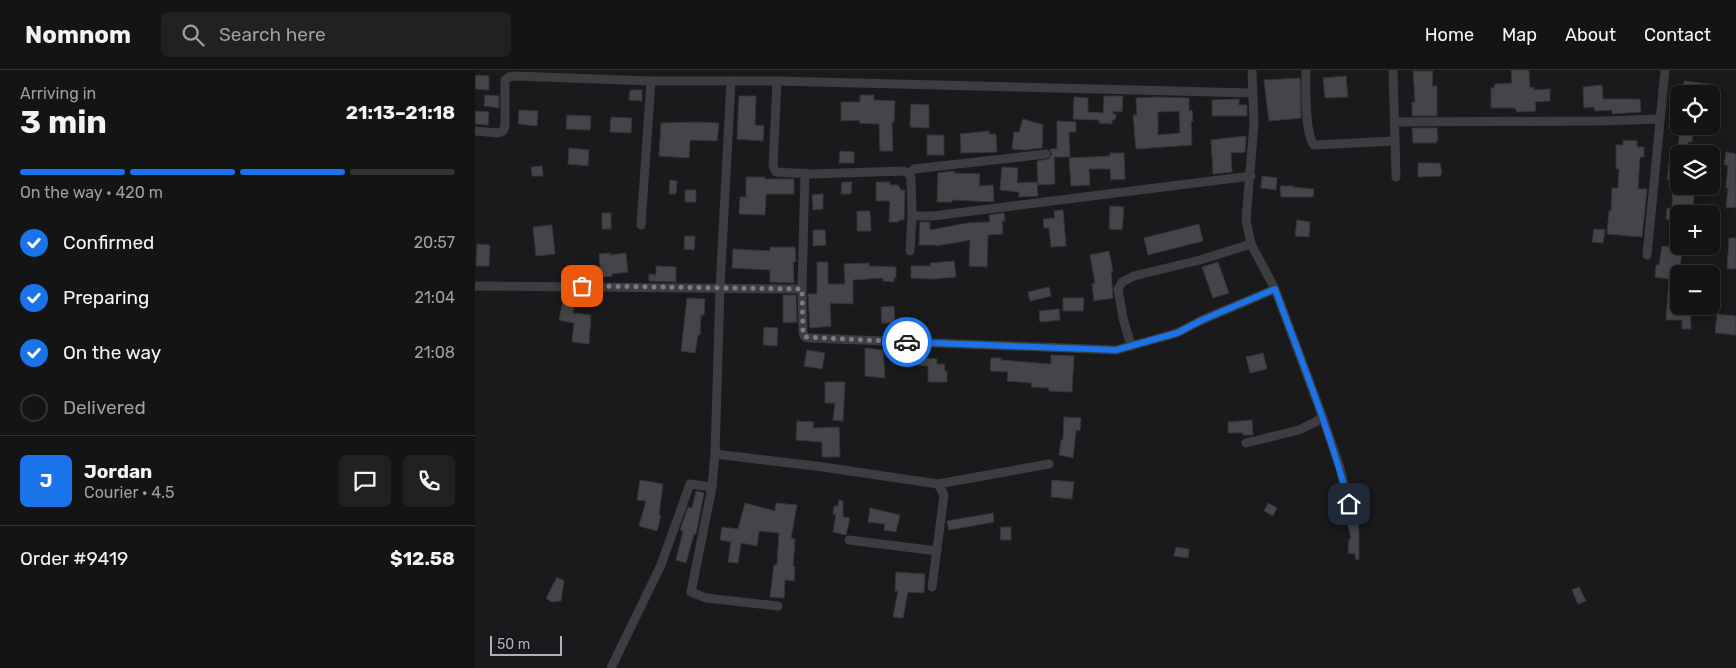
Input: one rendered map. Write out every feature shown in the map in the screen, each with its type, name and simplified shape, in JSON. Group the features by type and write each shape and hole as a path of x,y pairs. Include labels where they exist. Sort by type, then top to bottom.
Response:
{"street":[{"path":"1252,70 1254,124 1246,220 1251,244 1275,289 1323,418 1349,504"},
{"path":"1306,70 1308,130 1314,145 1395,141"},
{"path":"1393,70 1396,177"},
{"path":"1647,255 1665,70"},
{"path":"475,131 498,133 503,131 505,127 505,80 515,76 651,81 777,81 1252,93"},
{"path":"641,225 651,81"},
{"path":"731,81 720,288 715,454 712,487 691,592 706,598 778,606"},
{"path":"777,81 773,166 776,172 904,171 911,178 912,216 909,251"},
{"path":"1395,122 1660,119"},
{"path":"909,174 914,169 1046,154"},
{"path":"805,173 802,289 803,333 805,337 809,338 1116,350 1177,333 1202,320 1275,289"},
{"path":"912,216 933,216 1251,176"},
{"path":"1131,346 1123,318 1118,289 1122,282 1133,276 1200,260 1251,244"},
{"path":"475,286 802,289"},
{"path":"1245,444 1299,430 1323,418"},
{"path":"715,454 823,467 938,484 1049,464"},
{"path":"611,668 661,565 690,484 712,487"},
{"path":"932,587 943,495 938,484"},
{"path":"849,540 937,552"}],"building":[{"path":"1511,70 1529,70 1530,88 1534,87 1534,90 1550,89 1550,101 1535,102 1536,111 1517,112 1515,108 1491,108 1491,88 1494,88 1495,84 1512,83"},
{"path":"1413,71 1433,71 1432,86 1437,86 1437,116 1412,116 1412,102 1415,102"},
{"path":"476,75 489,76 489,90 475,89"},
{"path":"1346,76 1348,97 1325,98 1323,78"},
{"path":"1300,78 1301,118 1269,121 1264,80"},
{"path":"1684,81 1709,84 1709,85 1684,85"},
{"path":"1602,85 1603,99 1640,99 1641,112 1612,114 1612,110 1595,111 1594,107 1584,108 1583,87"},
{"path":"630,90 642,90 642,101 629,100"},
{"path":"485,95 499,96 499,108 484,106"},
{"path":"860,95 874,95 874,100 895,101 894,122 892,122 893,151 880,151 879,124 859,123 860,120 841,121 841,102 860,102"},
{"path":"739,96 756,96 755,125 764,126 763,141 737,139"},
{"path":"1104,96 1123,96 1122,112 1113,111 1113,114 1116,114 1112,124 1099,123 1099,120 1073,119 1074,97 1088,98 1088,112 1103,113"},
{"path":"1136,98 1189,98 1189,111 1192,110 1193,121 1191,122 1192,145 1136,149 1133,115 1137,115","holes":["1179,111 1180,133 1158,135 1158,112"]},
{"path":"1239,99 1239,105 1247,105 1247,116 1212,116 1212,100"},
{"path":"911,104 929,105 929,128 910,127"},
{"path":"519,110 538,111 537,126 518,124"},
{"path":"475,111 489,112 488,125 475,124"},
{"path":"567,115 591,116 590,130 566,129"},
{"path":"611,117 632,118 631,133 610,132"},
{"path":"1023,119 1043,125 1042,148 1012,149 1014,132 1019,132"},
{"path":"1057,121 1076,122 1076,132 1069,132 1070,157 1054,157 1055,184 1038,185 1037,161 1049,159 1052,154 1050,149 1057,149"},
{"path":"661,123 719,123 717,141 690,140 689,158 659,156"},
{"path":"1412,128 1437,128 1438,141 1436,143 1413,143"},
{"path":"989,131 989,134 996,134 997,152 961,153 960,134"},
{"path":"927,135 944,135 944,155 927,155"},
{"path":"1679,135 1693,135 1692,142 1688,142 1688,145 1678,145"},
{"path":"1246,136 1245,152 1231,153 1232,172 1213,174 1211,140"},
{"path":"1623,140 1637,141 1637,147 1644,147 1644,157 1640,157 1638,189 1647,189 1642,237 1607,234 1612,188 1618,188 1619,169 1616,169 1616,145 1623,145"},
{"path":"569,148 589,150 588,166 568,164"},
{"path":"840,151 854,152 854,163 839,163"},
{"path":"1726,152 1736,154 1736,208 1726,207 1728,165 1724,165"},
{"path":"1110,153 1124,153 1125,179 1111,180 1110,169 1089,169 1090,185 1071,186 1069,158 1110,156"},
{"path":"1670,155 1670,180 1667,180"},
{"path":"1418,163 1440,163 1441,176 1418,177"},
{"path":"542,166 543,176 532,176 531,167"},
{"path":"1002,167 1018,168 1017,183 1037,182 1038,196 1019,197 1019,192 1000,190"},
{"path":"954,171 954,173 980,174 979,186 993,185 994,202 952,200 952,202 937,202 938,173"},
{"path":"1262,176 1277,178 1276,190 1261,188"},
{"path":"746,177 794,179 794,194 766,194 765,215 739,214 740,197 746,197"},
{"path":"670,180 677,181 676,194 669,194"},
{"path":"842,182 852,182 851,194 841,194"},
{"path":"876,182 890,182 890,185 898,185 901,190 905,190 904,220 889,222 890,201 876,201"},
{"path":"1280,186 1314,189 1313,197 1281,197"},
{"path":"685,190 696,190 696,202 685,202"},
{"path":"823,194 823,209 813,210 812,195"},
{"path":"1673,195 1694,195 1693,205 1672,205"},
{"path":"1110,206 1124,207 1122,230 1109,229"},
{"path":"1667,208 1670,209 1670,220 1666,219"},
{"path":"1063,210 1066,246 1051,247 1049,228 1044,228 1043,219 1055,218 1054,211"},
{"path":"857,211 870,211 871,231 857,231"},
{"path":"602,213 611,213 611,229 602,229"},
{"path":"1004,213 1005,221 1002,221 1003,234 988,235 987,267 969,266 970,240 936,246 919,245 920,222 930,222 930,230 967,223 990,222 989,215"},
{"path":"1297,220 1310,222 1309,237 1295,236"},
{"path":"1199,224 1203,241 1148,255 1144,238"},
{"path":"552,225 555,254 536,256 533,227"},
{"path":"1594,229 1605,230 1603,243 1592,242"},
{"path":"813,230 825,230 826,245 813,246"},
{"path":"685,236 695,236 694,250 684,249"},
{"path":"1729,238 1736,238 1736,269 1727,269"},
{"path":"477,244 490,245 489,266 476,266"},
{"path":"1662,246 1670,247 1670,255 1682,255 1680,265 1670,265 1670,315 1690,315 1691,329 1682,329 1682,320 1666,320 1669,279 1655,277 1656,265 1659,265"},
{"path":"770,247 795,247 796,262 793,262 794,283 770,282 770,270 732,268 733,249 770,251"},
{"path":"1109,251 1113,271 1111,272 1113,298 1094,301 1092,284 1095,283 1090,255"},
{"path":"610,253 610,255 626,253 628,272 601,277 599,254"},
{"path":"954,261 956,277 911,278 911,266 931,266 930,263"},
{"path":"817,262 828,262 828,284 845,284 844,264 869,263 869,266 896,267 896,278 894,278 894,282 883,281 883,278 853,280 853,304 830,303 831,326 810,328 808,294 817,294"},
{"path":"1218,262 1229,293 1213,298 1202,267"},
{"path":"656,266 676,267 676,282 649,281 649,274 656,275"},
{"path":"1049,287 1051,296 1030,301 1028,292"},
{"path":"783,295 796,295 797,322 783,323"},
{"path":"687,298 705,299 704,315 701,315 700,335 698,335 695,353 681,351"},
{"path":"1063,298 1084,298 1083,311 1063,311"},
{"path":"563,301 575,303 573,313 591,315 589,344 572,342 574,323 559,320"},
{"path":"894,306 895,323 882,323 881,307"},
{"path":"1059,309 1060,320 1040,322 1039,311"},
{"path":"1717,315 1736,316 1736,335 1715,333"},
{"path":"764,327 778,328 777,346 763,345"},
{"path":"865,348 883,350 885,378 865,376"},
{"path":"807,350 825,353 822,369 804,366"},
{"path":"1263,353 1267,369 1250,373 1246,357"},
{"path":"1051,355 1074,356 1072,392 1049,391 1049,388 1031,387 1032,383 1007,381 1008,372 990,371 991,358 1051,364"},
{"path":"910,356 937,359 937,364 945,364 944,371 947,371 947,382 928,382 928,366 906,364"},
{"path":"825,382 845,382 843,421 833,420 835,403 825,403"},
{"path":"1064,417 1081,418 1080,431 1076,430 1073,458 1059,455 1061,440 1063,440"},
{"path":"1252,420 1253,435 1228,433 1228,422"},
{"path":"797,421 814,422 813,428 839,427 840,457 822,457 822,442 796,440"},
{"path":"640,480 663,484 659,515 661,516 657,531 639,526 646,501 637,500"},
{"path":"1052,480 1074,482 1072,499 1051,497"},
{"path":"696,491 704,493 696,534 694,534 686,563 676,560 683,531 680,530 688,507 692,508"},
{"path":"839,500 843,501 843,517 850,518 846,535 833,532 836,514 833,514 834,506 838,506"},
{"path":"745,503 775,511 776,503 797,505 791,538 795,539 794,581 785,580 784,598 770,597 774,565 777,565 779,533 759,531 757,546 741,543 738,563 728,562 731,542 720,540 722,527 738,529"},
{"path":"1268,503 1277,508 1273,516 1264,511"},
{"path":"870,508 900,515 896,532 884,530 885,524 868,522"},
{"path":"1354,508 1359,530 1359,559 1356,560 1355,554 1348,553 1349,539 1351,539 1345,510"},
{"path":"993,513 994,522 949,530 947,521"},
{"path":"1001,527 1011,527 1011,540 1000,540"},
{"path":"1176,547 1189,549 1188,558 1174,556"},
{"path":"896,572 925,574 924,593 908,592 903,618 893,617 898,591 895,591"},
{"path":"557,577 564,581 561,601 551,602 546,598"},
{"path":"1579,587 1586,601 1578,604 1572,590"}],"way so far":[{"path":"582,286 802,289 803,333 805,337 907,342"}],"route":[{"path":"907,342 1116,350 1177,333 1202,320 1275,289 1328,435 1349,504"}]}
